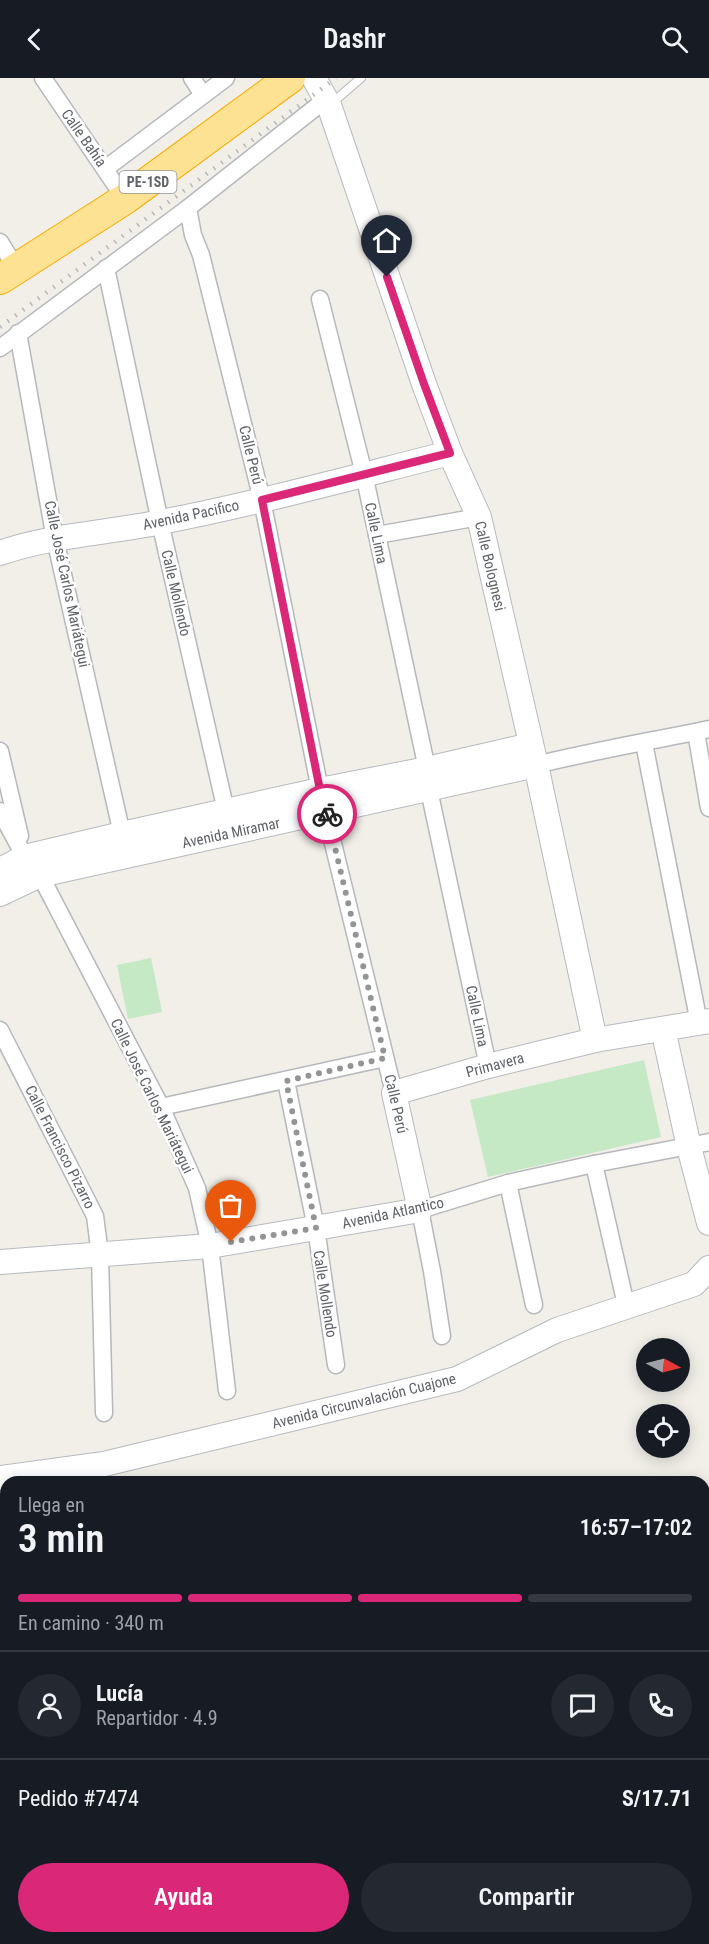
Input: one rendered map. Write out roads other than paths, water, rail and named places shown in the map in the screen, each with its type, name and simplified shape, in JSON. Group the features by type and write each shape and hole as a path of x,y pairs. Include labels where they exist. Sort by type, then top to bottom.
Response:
{"highway":[{"name":"PE-1SD","path":"4,258 115,183 256,78"},
{"name":"PE-1SD","path":"115,183 291,78"}],"main road":[{"name":"Calle Bolognesi","path":"314,78 327,103 424,384 450,453 479,517 534,755 595,1040"},
{"name":"Avenida Pacifico","path":"0,553 55,539 160,522 262,500 450,453"},
{"name":"Avenida Miramar","path":"0,870 33,866 534,755"},
{"name":"Avenida Miramar","path":"0,894 33,866 122,834 226,811 323,801"},
{"name":"Primavera","path":"394,1093 488,1066 595,1040 704,1022"},
{"path":"663,1029 699,1144 708,1216"},
{"name":"Calle Perú","path":"394,1093 420,1210"},
{"name":"Avenida Atlantico","path":"0,1261 210,1246 420,1210"},
{"name":"Avenida Circunvalación Cuajone","path":"15,1476 104,1464 457,1378 557,1330 694,1284 709,1268"}],"street":[{"name":"Calle Bahía","path":"43,78 115,183"},
{"path":"192,78 203,95"},
{"path":"115,183 203,95 226,78"},
{"path":"0,348 327,103"},
{"name":"Calle Perú","path":"188,208 193,236 201,255 262,500 323,801 394,1093"},
{"name":"Calle Mollendo","path":"106,268 160,522 226,811"},
{"name":"Calle Lima","path":"320,299 364,474 488,1066"},
{"name":"Calle José Carlos Mariátegui","path":"18,333 55,539 122,834"},
{"path":"377,535 479,517"},
{"path":"534,755 585,753 702,730 709,808"},
{"path":"644,743 704,1022"},
{"path":"0,751 33,866"},
{"path":"0,811 33,866"},
{"name":"Calle José Carlos Mariátegui","path":"33,866 161,1107 197,1188 210,1246 227,1391"},
{"name":"Calle Francisco Pizarro","path":"0,1030 95,1216 100,1255 104,1413"},
{"path":"161,1107 385,1058"},
{"name":"Calle Mollendo","path":"286,1081 316,1228 336,1365"},
{"name":"Avenida Atlantico","path":"420,1210 508,1183 699,1144"},
{"path":"594,1164 626,1305"},
{"path":"508,1183 534,1305"},
{"name":"Calle Perú","path":"420,1210 442,1336"}],"lane":[{"path":"327,103 361,78"}],"railway":[{"path":"0,327 336,78"}]}
